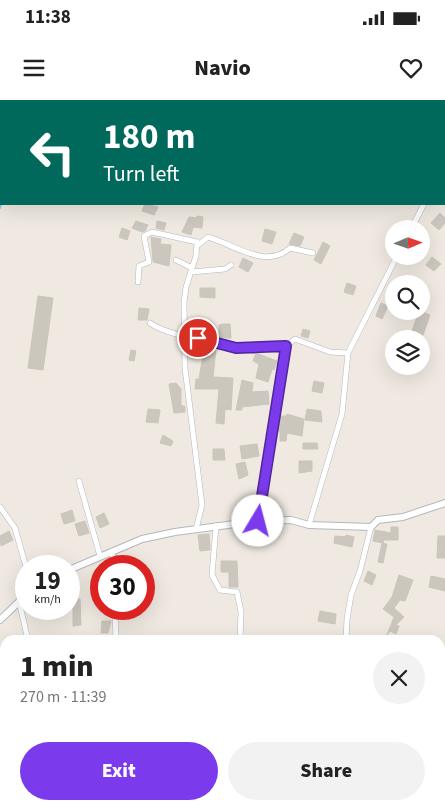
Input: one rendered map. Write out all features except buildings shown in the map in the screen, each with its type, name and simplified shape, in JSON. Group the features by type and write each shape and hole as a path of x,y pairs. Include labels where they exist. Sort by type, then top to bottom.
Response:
{"street":[{"path":"416,220 423,205"},
{"path":"138,282 139,266 149,262 144,236 152,232 192,240 198,245"},
{"path":"196,529 202,505 185,368 184,304 198,245 208,236 260,257 283,255 290,248 313,252"},
{"path":"176,260 192,270 225,269 231,265"},
{"path":"309,525 342,414 348,353 362,322 393,265"},
{"path":"150,323 170,332 236,348 286,346 295,339 330,352 348,353"},
{"path":"258,521 286,346"},
{"path":"80,481 100,555"},
{"path":"346,635 346,619 351,595 360,571 371,527 378,520 403,517 445,503"},
{"path":"0,507 15,528 23,555"},
{"path":"102,555 142,539 196,529 258,521 291,520 309,525 371,527"},
{"path":"216,526 212,574 220,590 237,592 241,612 240,635"},
{"path":"0,620 15,605"},
{"path":"23,620 27,635"},
{"path":"115,620 116,635"}],"route":[{"path":"198,338 236,348 286,346 270,436 258,521"}]}
